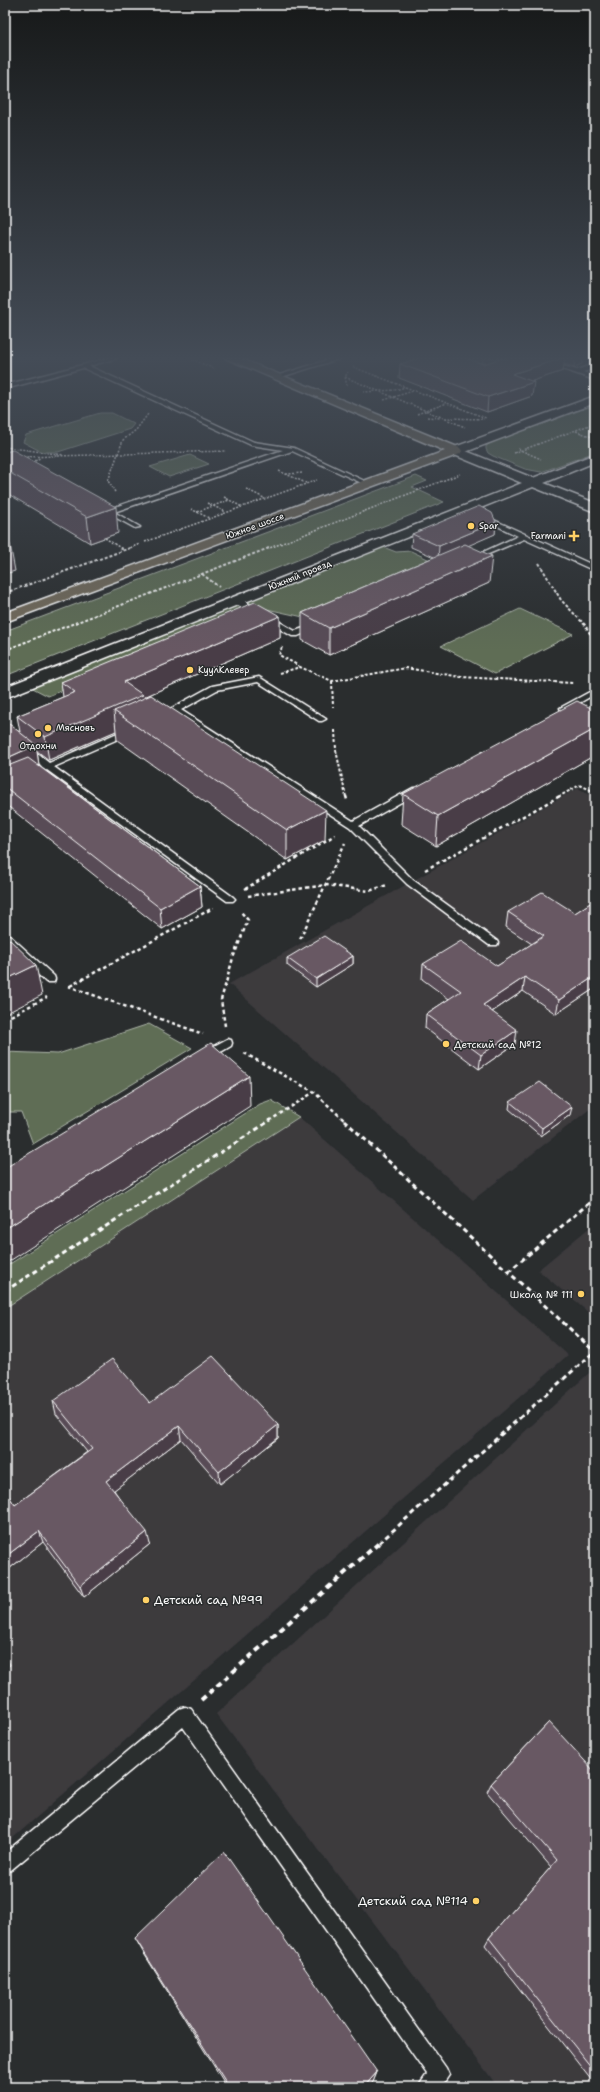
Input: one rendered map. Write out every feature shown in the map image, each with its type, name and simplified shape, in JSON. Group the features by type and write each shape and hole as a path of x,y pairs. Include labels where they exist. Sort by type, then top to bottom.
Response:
{"main road":[{"name":"Южное шоссе","path":"5,618 444,456"}],"street":[{"path":"468,456 595,508"},
{"name":"Южный проезд","path":"5,693 464,508 595,458"}],"lane":[{"path":"108,512 273,456"},
{"path":"306,456 368,484"},
{"path":"101,508 136,527"},
{"path":"464,508 595,569"},
{"path":"467,561 524,536"},
{"path":"236,600 295,634 324,622"},
{"path":"154,720 215,688 259,679 322,719"},
{"path":"554,714 595,691"},
{"path":"175,710 353,825 407,880 493,943"},
{"path":"5,785 140,726"},
{"path":"5,730 48,766 230,899"},
{"path":"353,825 422,787"},
{"path":"5,937 50,979"},
{"path":"193,1063 227,1043"},
{"path":"5,1864 185,1715 439,2075 428,2087"}],"path":[{"path":"20,457 89,456"},
{"path":"114,492 108,481 118,456"},
{"path":"534,456 566,469"},
{"path":"31,463 42,457"},
{"path":"5,593 340,471"},
{"path":"5,650 462,474"},
{"path":"246,489 265,499"},
{"path":"224,497 242,507"},
{"path":"197,512 229,500"},
{"path":"207,503 226,513"},
{"path":"191,509 210,519"},
{"path":"524,536 561,600 585,625 595,642"},
{"path":"104,538 124,550"},
{"path":"259,679 300,666 332,681 406,668 461,677 579,683"},
{"path":"332,681 334,712"},
{"path":"300,938 353,825 336,750 335,727"},
{"path":"230,899 326,885 369,891 407,880 580,785 595,792"},
{"path":"62,990 230,899 353,825"},
{"path":"227,1043 221,1000 233,958 248,920 230,899"},
{"path":"50,979 227,1043 314,1092 595,1352 185,1715"},
{"path":"5,1019 48,997"},
{"path":"5,1291 314,1092"},
{"path":"508,1272 595,1198"}],"shaded area":[{"name":"Детский сад №12","path":"578,788 595,798 595,1105 473,1200 229,984"},
{"name":"Детский сад №99","path":"299,1117 568,1355 5,1845 5,1308"},
{"name":"Школа № 111","path":"595,1223 595,1318 538,1270"},
{"name":"Детский сад №114","path":"589,1373 595,1378 595,2087 498,2087 216,1714"}],"green space":[{"path":"188,456 191,456 209,464 169,477 150,467"},
{"path":"493,456 585,456 541,472 525,469"},
{"path":"416,476 427,481 412,487 444,502 5,676 5,631"},
{"path":"378,545 396,552 411,551 432,561 317,620 267,609 48,696 27,685"},
{"path":"520,609 573,634 495,674 441,646"},
{"path":"149,1024 192,1048 33,1144 21,1112 5,1112 5,1052 58,1054"},
{"path":"271,1100 299,1117 5,1308 5,1267 260,1104"}],"building":[{"path":"5,456 23,456 116,507 87,517 5,470"},
{"path":"479,506 492,513 496,522 439,546 412,534"},
{"path":"5,541 10,544 5,546"},
{"path":"465,544 492,556 329,628 302,613"},
{"path":"255,602 280,616 124,682 143,695 45,737 17,716 75,692 61,682"},
{"path":"151,695 326,810 287,830 114,711"},
{"path":"577,701 595,710 595,729 438,816 403,794"},
{"path":"8,723 36,745 5,759 5,724"},
{"path":"28,758 200,886 160,908 5,787 5,767"},
{"path":"542,892 575,913 595,900 595,976 559,1000 525,977 483,1005 517,1030 481,1055 426,1014 461,991 423,964 461,941 497,966 544,936 508,912"},
{"path":"5,935 36,965 5,980"},
{"path":"324,936 353,956 316,979 287,958"},
{"path":"211,1043 249,1076 5,1229 5,1168"},
{"path":"540,1082 572,1107 542,1128 510,1102"},
{"path":"213,1356 278,1425 219,1472 179,1426 106,1481 147,1532 80,1586 39,1531 5,1557 5,1491 15,1505 92,1449 53,1401 112,1359 150,1403"},
{"path":"549,1722 595,1772 595,2072 489,1938 557,1860 491,1784"},
{"path":"224,1852 377,2072 364,2087 229,2087 135,1938"}],"place":[{"name":"Spar","path":"471,526"},
{"name":"Farmani","path":"574,536"},
{"name":"КуулКлевер","path":"190,670"},
{"name":"Мясновъ","path":"48,728"},
{"name":"Отдохни","path":"38,734"},
{"name":"Детский сад №12","path":"446,1044"},
{"name":"Школа № 111","path":"581,1294"},
{"name":"Детский сад №99","path":"146,1600"},
{"name":"Детский сад №114","path":"476,1901"}]}
